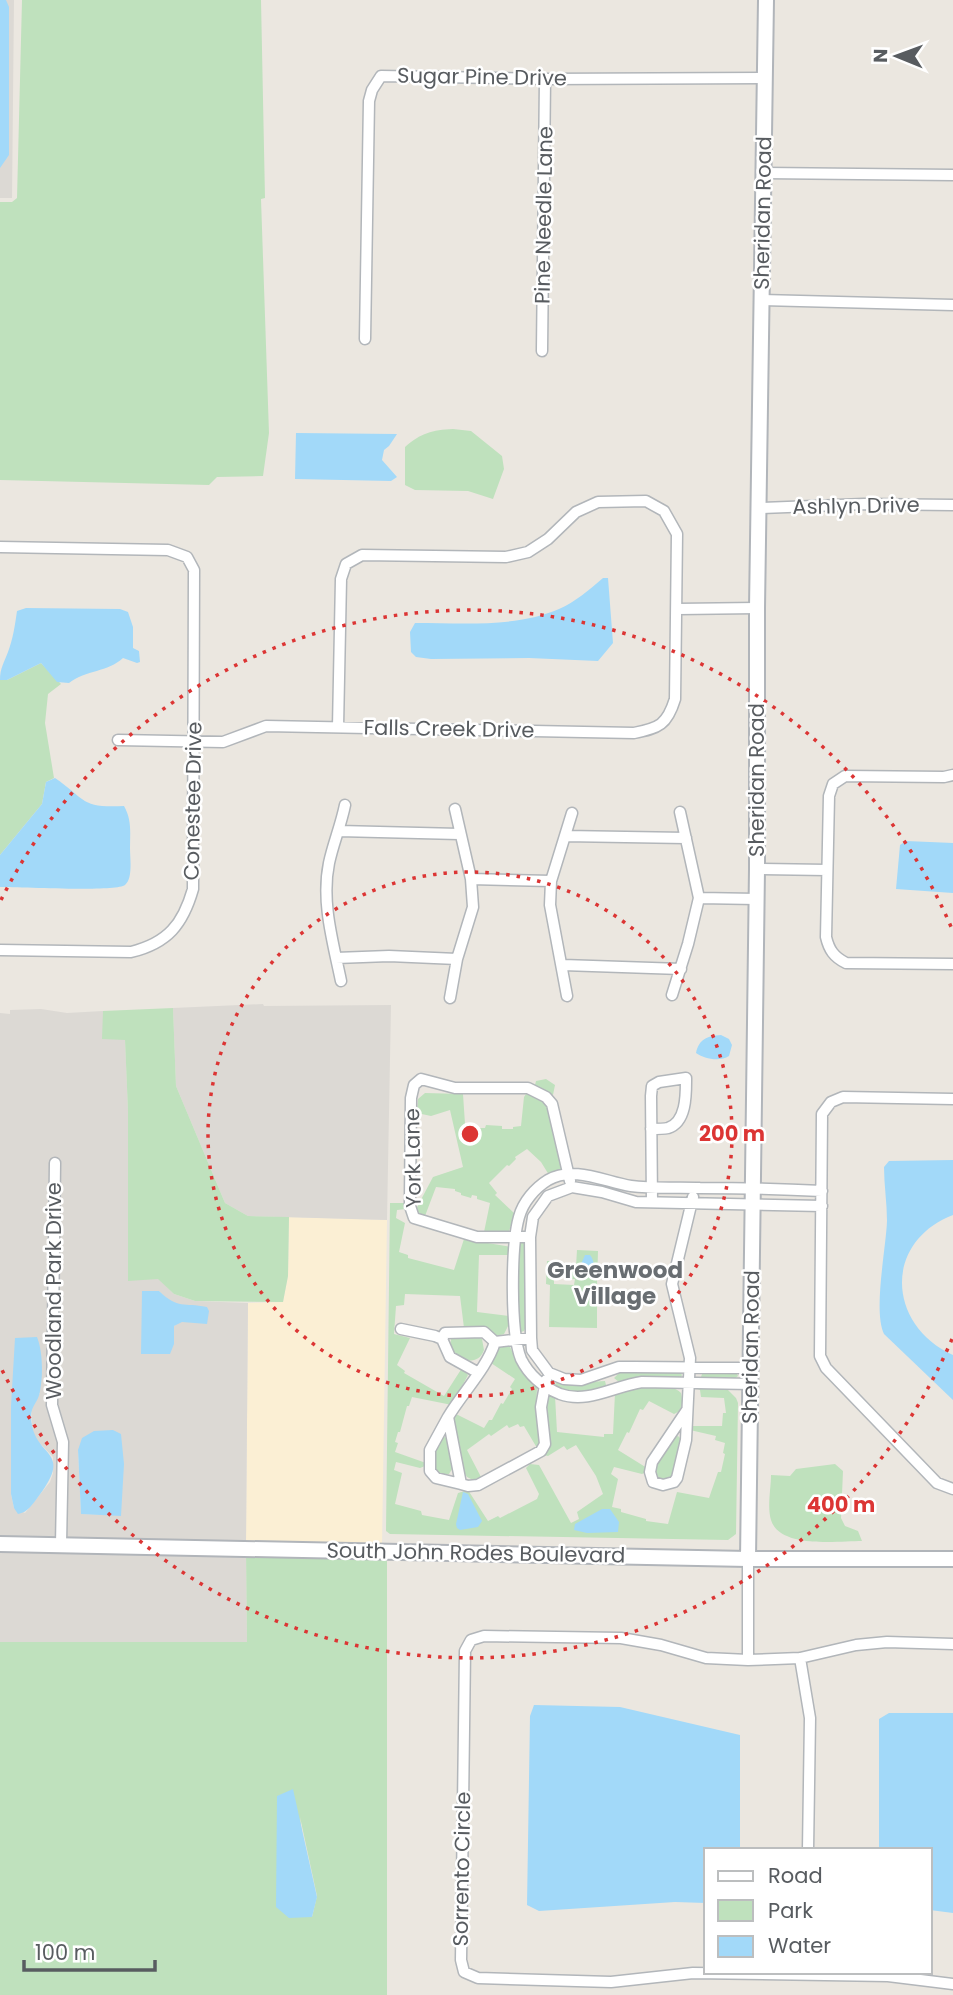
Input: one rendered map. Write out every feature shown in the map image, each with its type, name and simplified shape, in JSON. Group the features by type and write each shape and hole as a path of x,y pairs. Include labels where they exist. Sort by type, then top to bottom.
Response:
{"street":[{"name":"Sheridan Road","path":"748,1559 766,0"},
{"name":"Sugar Pine Drive","path":"365,339 369,101 381,76 545,79 766,78"},
{"name":"Pine Needle Lane","path":"542,351 545,79"},
{"path":"764,173 953,175"},
{"path":"762,300 953,305"},
{"path":"338,727 341,579 346,564 362,555 506,557 528,552 548,539 576,512 598,502 646,501 664,511 677,534 678,608 757,608"},
{"name":"Ashlyn Drive","path":"759,508 864,504 953,505"},
{"name":"Conestee Drive","path":"0,547 168,550 187,557 194,570 193,889 187,908 175,929 152,947 131,952 0,950"},
{"name":"Falls Creek Drive","path":"118,740 223,742 267,726 634,733 656,729 670,715 675,699 678,608"},
{"path":"953,775 845,776 833,784 829,796 826,937 829,949 836,958 846,963 953,964"},
{"path":"341,981 328,917 327,887 329,863 345,805"},
{"path":"450,998 457,959 473,907 471,879 455,809"},
{"path":"672,995 699,898 680,812"},
{"path":"567,996 550,905 551,881 572,813"},
{"path":"339,831 459,834"},
{"path":"565,835 686,838"},
{"path":"757,869 827,870"},
{"path":"471,879 551,881"},
{"path":"699,898 757,899"},
{"path":"336,958 389,956 457,959"},
{"path":"563,965 681,970"},
{"path":"651,1129 668,1128 681,1116 686,1098 686,1077 652,1086 651,1129 652,1202"},
{"name":"York Lane","path":"530,1237 477,1237 414,1218 410,1206 411,1098 417,1081 421,1079 455,1088 517,1087 538,1092 552,1104 572,1187"},
{"path":"953,1099 843,1097 831,1102 822,1114 820,1356 826,1368 937,1483 953,1489"},
{"name":"Woodland Park Drive","path":"55,1163 52,1405 63,1442 61,1544"},
{"path":"751,1384 642,1382 589,1397 561,1394 544,1386 526,1366 516,1340 515,1237 519,1215 529,1197 550,1179 569,1175 589,1175 622,1184 652,1187 822,1191"},
{"path":"751,1368 619,1367 581,1380 564,1379 549,1373 532,1350 530,1338 530,1237 533,1217 548,1196 572,1187 636,1202 822,1206"},
{"path":"687,1410 652,1461 650,1472 653,1482 669,1485 677,1478 686,1440 690,1368 689,1347 671,1284 692,1202 693,1187"},
{"path":"401,1329 442,1339 450,1357 477,1372"},
{"path":"442,1339 445,1333 467,1331 484,1332 495,1342 530,1338"},
{"path":"495,1342 491,1356 448,1416 430,1450 428,1464 433,1477 468,1486 478,1485 541,1451 545,1444 541,1407 549,1373"},
{"path":"608,1372 615,1388"},
{"path":"448,1416 461,1484"},
{"name":"South John Rodes Boulevard","path":"0,1544 748,1559 953,1559"},
{"path":"748,1559 748,1660"},
{"name":"Sorrento Circle","path":"704,1973 611,1982 478,1978 464,1972 461,1960 465,1651 471,1640 484,1636 621,1637 706,1658 748,1660 800,1658 856,1645 887,1642 953,1644"},
{"path":"800,1658 810,1718 808,1848"},
{"name":"Sorrento Circle","path":"833,1974 888,1976 953,1984"}],"shaded area":[{"path":"0,0 14,0 12,198 0,198"},
{"path":"263,1004 391,1005 387,1220 248,1216 225,1203 176,1086 173,1008"},
{"path":"41,1009 67,1013 103,1011 103,1039 125,1039 128,1111 158,1278 174,1294 195,1301 248,1303 246,1543 0,1539 0,1013 10,1014 10,1010","holes":["159,1291 169,1301 186,1307 200,1306 174,1326 174,1344 142,1292","40,1393 31,1408 33,1436 53,1457 50,1482 25,1513 14,1508 11,1494 11,1406","78,1450 121,1515 81,1514"]},
{"path":"289,1217 387,1220 382,1546 246,1543 248,1303 283,1302 288,1276"},
{"path":"0,1548 246,1552 247,1642 0,1642"}],"green space":[{"path":"22,0 261,0 265,198 261,199 269,433 263,476 217,477 209,485 0,480 0,202 12,202 17,198"},
{"path":"453,429 471,431 502,456 504,469 493,499 468,491 415,490 405,485 405,447 427,433"},
{"path":"41,663 61,684 48,694 45,723 54,778 46,782 42,804 0,855 0,680 7,680"},
{"path":"173,1008 176,1086 225,1203 248,1216 289,1217 288,1276 283,1302 195,1301 174,1294 158,1279 128,1281 128,1111 125,1040 102,1039 103,1011"},
{"path":"546,1079 555,1085 553,1095 535,1085 536,1081"},
{"path":"425,1093 463,1094 465,1124 473,1125 474,1128 485,1128 486,1125 513,1129 521,1126 526,1094 540,1098 548,1109 563,1171 549,1175 541,1162 527,1149 489,1183 497,1193 495,1195 515,1214 509,1231 484,1232 490,1203 477,1199 477,1196 472,1195 471,1198 461,1195 455,1189 436,1187 425,1216 415,1211 433,1177 463,1167 450,1110 431,1116 417,1113 418,1099"},
{"path":"390,1203 406,1203 406,1209 397,1210 396,1218 405,1223 399,1252 408,1255 408,1258 454,1270 464,1239 511,1247 510,1255 479,1255 477,1312 509,1316 509,1324 504,1334 493,1337 464,1328 460,1296 405,1294 404,1305 396,1306 394,1334 410,1338 397,1365 404,1373 444,1396 462,1368 468,1375 452,1405 412,1397 398,1432 395,1452 426,1463 420,1468 396,1462 394,1470 402,1473 395,1504 421,1511 422,1515 449,1520 458,1493 468,1490 488,1521 498,1516 500,1518 537,1499 539,1494 526,1468 530,1464 539,1465 571,1523 579,1519 577,1512 603,1494 596,1476 576,1445 567,1450 564,1446 548,1456 543,1455 547,1396 555,1396 557,1432 604,1437 604,1434 613,1434 615,1393 640,1387 667,1386 681,1393 681,1408 674,1414 649,1401 643,1410 640,1409 618,1450 647,1468 646,1472 642,1474 614,1467 611,1474 618,1479 612,1507 646,1521 668,1524 677,1492 709,1498 718,1472 721,1472 725,1454 725,1443 715,1440 716,1436 690,1430 693,1426 722,1426 723,1413 726,1413 724,1398 701,1397 700,1390 695,1388 726,1388 738,1403 736,1534 728,1540 390,1534 386,1531"},
{"path":"523,1239 527,1243 526,1326 521,1332 517,1329 518,1246"},
{"path":"577,1250 598,1251 597,1285 609,1285 608,1304 597,1305 597,1328 549,1327 550,1285 546,1284 547,1261 554,1261 554,1284 574,1285 572,1266 576,1266"},
{"path":"463,1336 482,1339 484,1350 479,1358 455,1358 450,1348 451,1339"},
{"path":"509,1345 520,1367 537,1388 536,1409 541,1443 537,1448 524,1426 520,1427 518,1424 509,1428 507,1425 491,1436 489,1434 467,1450 481,1477 473,1480 463,1471 452,1423 454,1413 484,1428 489,1420 492,1420 512,1389 510,1387 515,1379 488,1361 495,1346"},
{"path":"621,1371 679,1371 682,1375 680,1379 619,1382 614,1378"},
{"path":"703,1371 736,1372 738,1376 734,1379 704,1378 701,1377"},
{"path":"559,1381 605,1381 606,1385 595,1391 582,1393 556,1387 555,1384"},
{"path":"443,1436 448,1439 454,1466 449,1474 439,1475 434,1457"},
{"path":"678,1436 683,1441 673,1477 661,1479 655,1474 655,1468 672,1438"},
{"path":"835,1464 843,1471 841,1518 845,1526 858,1531 862,1541 811,1541 786,1536 777,1529 770,1515 771,1475 790,1476 796,1469"},
{"path":"246,1552 387,1556 387,1995 0,1995 0,1642 247,1642","holes":["300,1817 317,1896 312,1917"]}],"water":[{"path":"0,0 6,0 9,7 9,155 0,168"},
{"path":"296,433 397,434 384,450 382,460 397,477 391,481 295,479"},
{"path":"603,578 608,578 613,643 598,661 529,658 431,659 416,657 411,652 410,632 415,623 506,622 542,615 571,603"},
{"path":"26,608 120,609 128,612 133,627 133,648 139,651 140,662 123,658 111,666 69,683 57,682 41,663 7,680 0,680 1,669 13,637 17,611"},
{"path":"55,778 91,804 124,806 130,832 130,873 125,885 87,889 0,887 0,855 42,804 46,782"},
{"path":"906,841 953,843 953,893 896,889 900,845"},
{"path":"721,1035 729,1039 732,1045 729,1056 712,1059 696,1053 704,1039"},
{"path":"953,1160 953,1215 930,1228 914,1244 905,1263 902,1284 906,1305 915,1324 931,1341 953,1355 953,1400 884,1334 880,1311 887,1221 884,1167 889,1161"},
{"path":"585,1255 590,1255 594,1266 591,1276 585,1279 577,1273"},
{"path":"142,1291 159,1291 177,1303 207,1307 207,1324 182,1322 174,1326 174,1344 170,1354 141,1354"},
{"path":"37,1337 42,1378 31,1416 33,1430 53,1461 53,1469 49,1481 34,1503 18,1514 11,1494 11,1406 15,1338"},
{"path":"113,1430 121,1434 124,1464 121,1516 81,1514 78,1450 82,1438 94,1431"},
{"path":"463,1492 468,1494 482,1521 478,1527 460,1530 456,1524"},
{"path":"602,1509 610,1509 619,1522 618,1532 587,1533 574,1530 575,1524"},
{"path":"534,1705 620,1707 740,1735 740,1848 704,1848 704,1903 675,1902 539,1911 527,1905 530,1716"},
{"path":"889,1713 953,1713 953,1913 932,1910 932,1848 879,1848 879,1719"},
{"path":"293,1789 317,1897 312,1917 289,1918 276,1907 277,1796"}],"district":[{"name":"Greenwood Village","path":"615,1283"}]}
